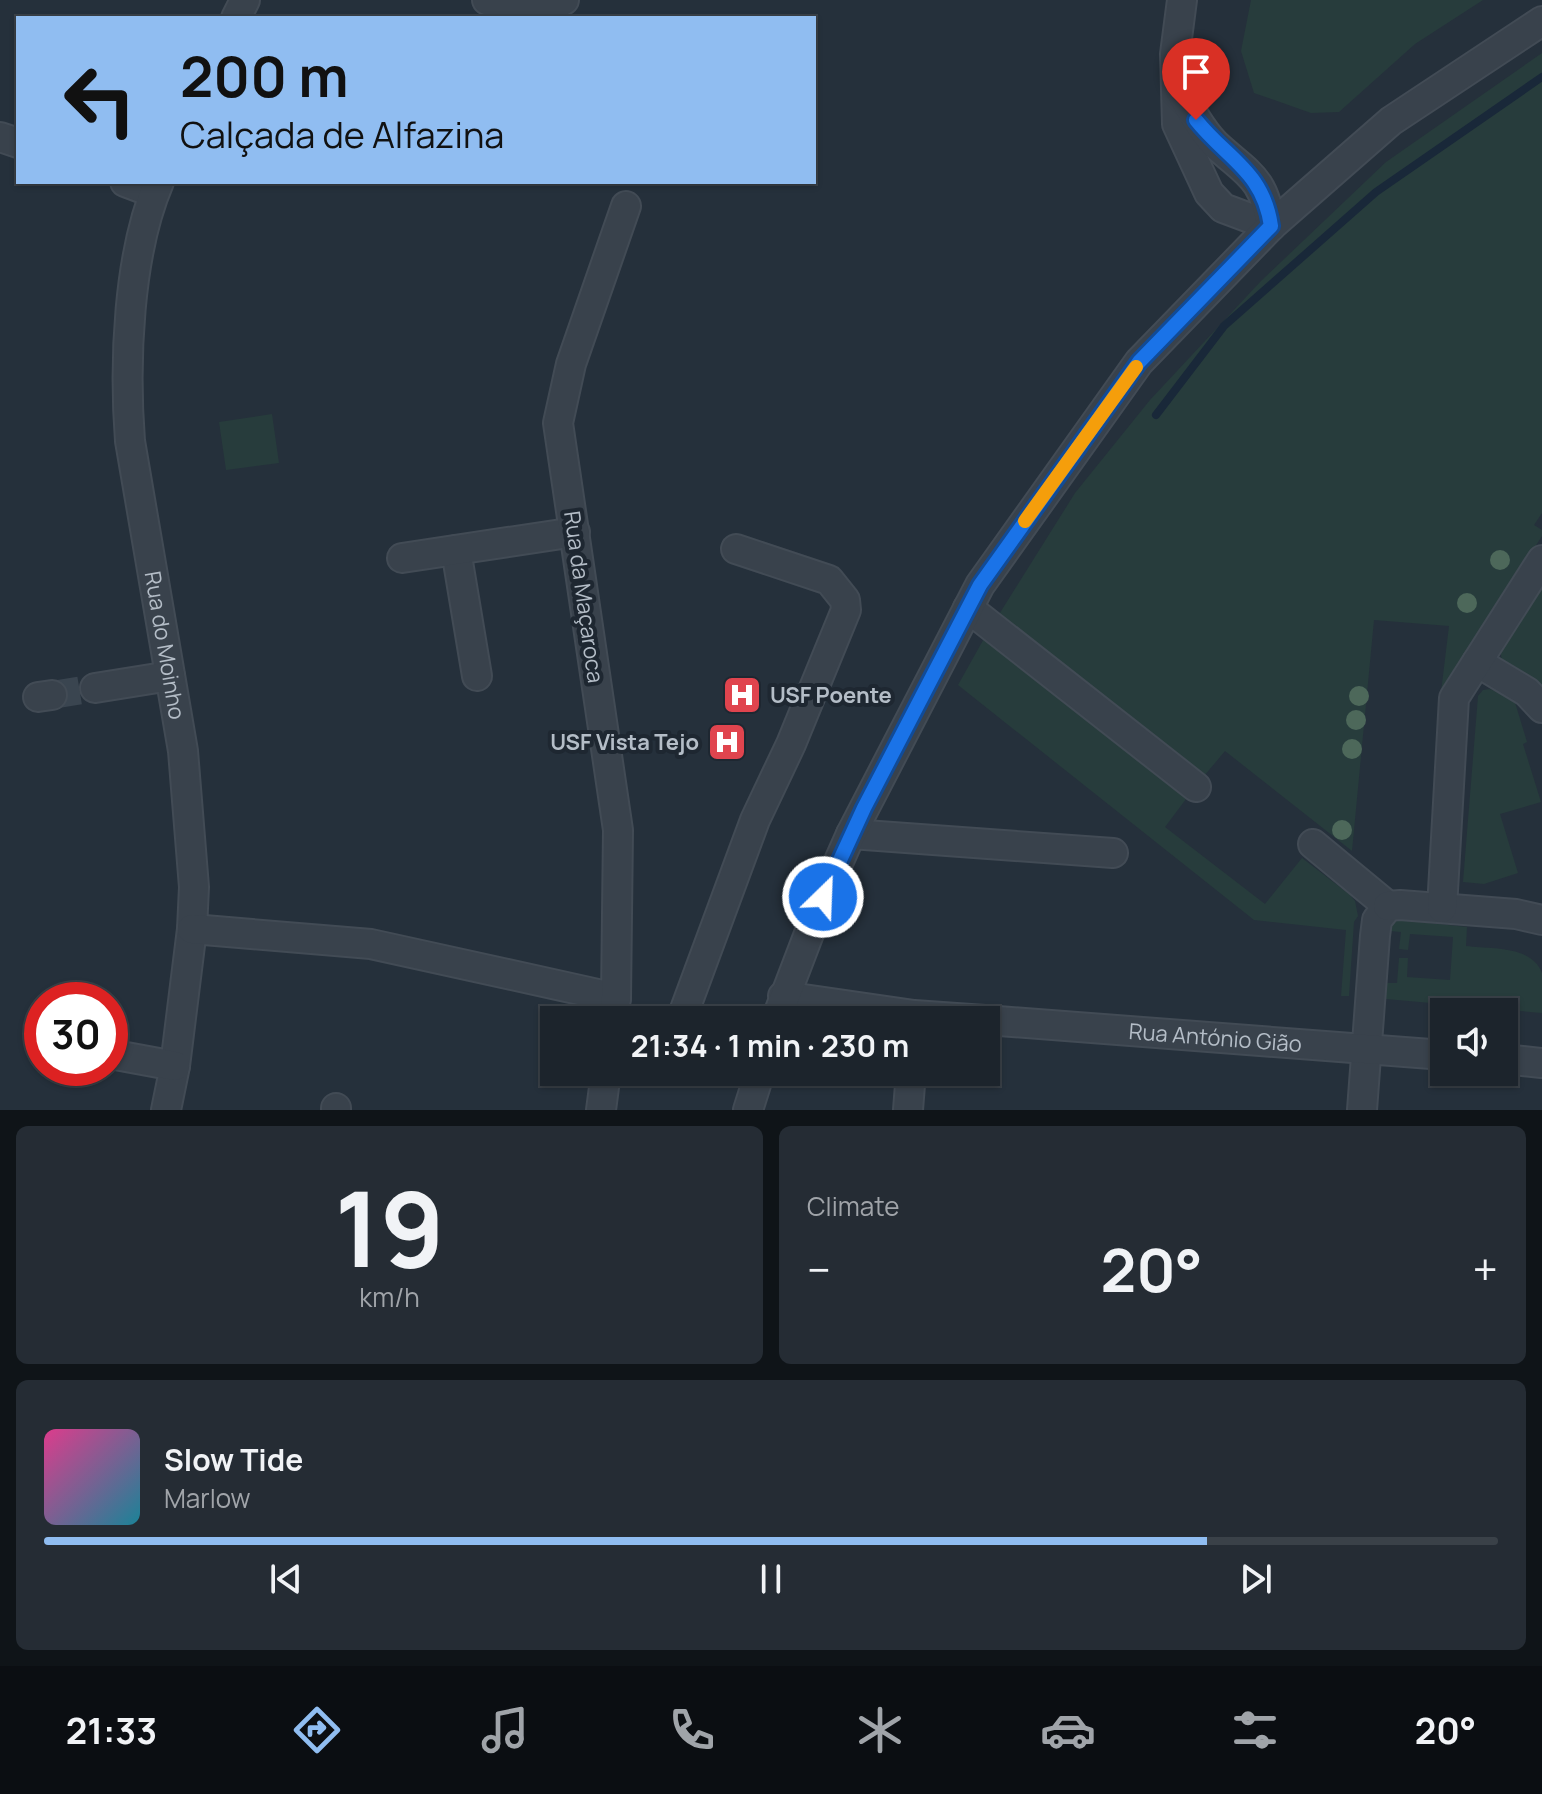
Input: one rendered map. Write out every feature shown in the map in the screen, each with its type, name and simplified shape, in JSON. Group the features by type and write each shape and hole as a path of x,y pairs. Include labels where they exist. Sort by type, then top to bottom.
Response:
{"street":[{"path":"487,0 515,12 555,7 564,0"},
{"path":"1182,0 1177,23 1177,124 1209,193 1223,208 1271,226"},
{"path":"780,1006 851,834 980,585 1139,362 1271,226 1391,121 1542,21"},
{"path":"1176,82 1196,120 1260,187 1271,226"},
{"name":"Rua do Moinho","path":"156,187 135,270 127,413 185,769 194,887 192,929 175,1066 166,1110"},
{"name":"Rua da Maçaroca","path":"615,1006 618,830 559,433 559,415 571,364 626,206"},
{"path":"402,558 575,532"},
{"path":"686,1006 755,820 791,744 846,610 845,600 829,580 736,549"},
{"path":"456,550 477,676"},
{"path":"1442,908 1454,698 1542,560"},
{"path":"968,608 1196,787"},
{"path":"1477,662 1527,692 1542,708"},
{"path":"95,688 170,676"},
{"path":"851,834 1113,853"},
{"path":"1313,844 1388,906 1516,914 1542,920"},
{"path":"1362,1110 1377,920 1388,906"},
{"name":"Rua da Maçaroca","path":"192,929 371,944 604,1006"},
{"name":"Rua António Gião","path":"1000,1021 1430,1054"},
{"path":"128,1057 175,1066"},
{"path":"1518,1060 1542,1063"},
{"path":"601,1110 604,1086"},
{"path":"748,1110 756,1086"},
{"path":"908,1110 910,1086"}],"green space":[{"path":"1251,0 1483,0 1415,44 1339,112 1311,113 1254,93 1241,51"},
{"path":"1542,53 1542,513 1534,525 1542,530 1542,536 1441,692 1449,626 1374,620 1352,851 1225,751 1204,776 998,616 1075,493 1150,400 1261,281 1386,162"},
{"path":"272,414 279,463 226,470 219,422"},
{"path":"1542,582 1542,697 1502,661 1500,649"},
{"path":"986,635 1189,795 1165,827 1265,904 1302,858 1349,894 1355,901 1358,916 1354,922 1349,996 1341,996 1346,930 1254,920 958,685"},
{"path":"1490,689 1514,699 1527,742 1523,744 1541,802 1500,814 1518,873 1484,884 1463,882 1478,696 1483,690"},
{"path":"1401,920 1467,927 1466,946 1509,950 1529,957 1542,973 1542,1013 1518,1011 1518,998 1430,998 1430,1003 1386,999 1386,983 1397,983 1399,958 1408,958 1407,977 1450,980 1453,937 1410,934 1408,950 1399,949 1401,932 1390,931 1394,922"}],"waterway":[{"path":"1156,415 1224,326 1376,192 1542,77"}],"tunnel":[{"path":"52,695 95,688"}],"slow traffic":[{"path":"1025,521 1136,367"}],"place":[{"name":"USF Poente","path":"742,695"},
{"name":"USF Vista Tejo","path":"727,742"}],"route":[{"path":"823,897 864,808 980,585 1139,362 1271,226 1260,187 1196,120"}]}
